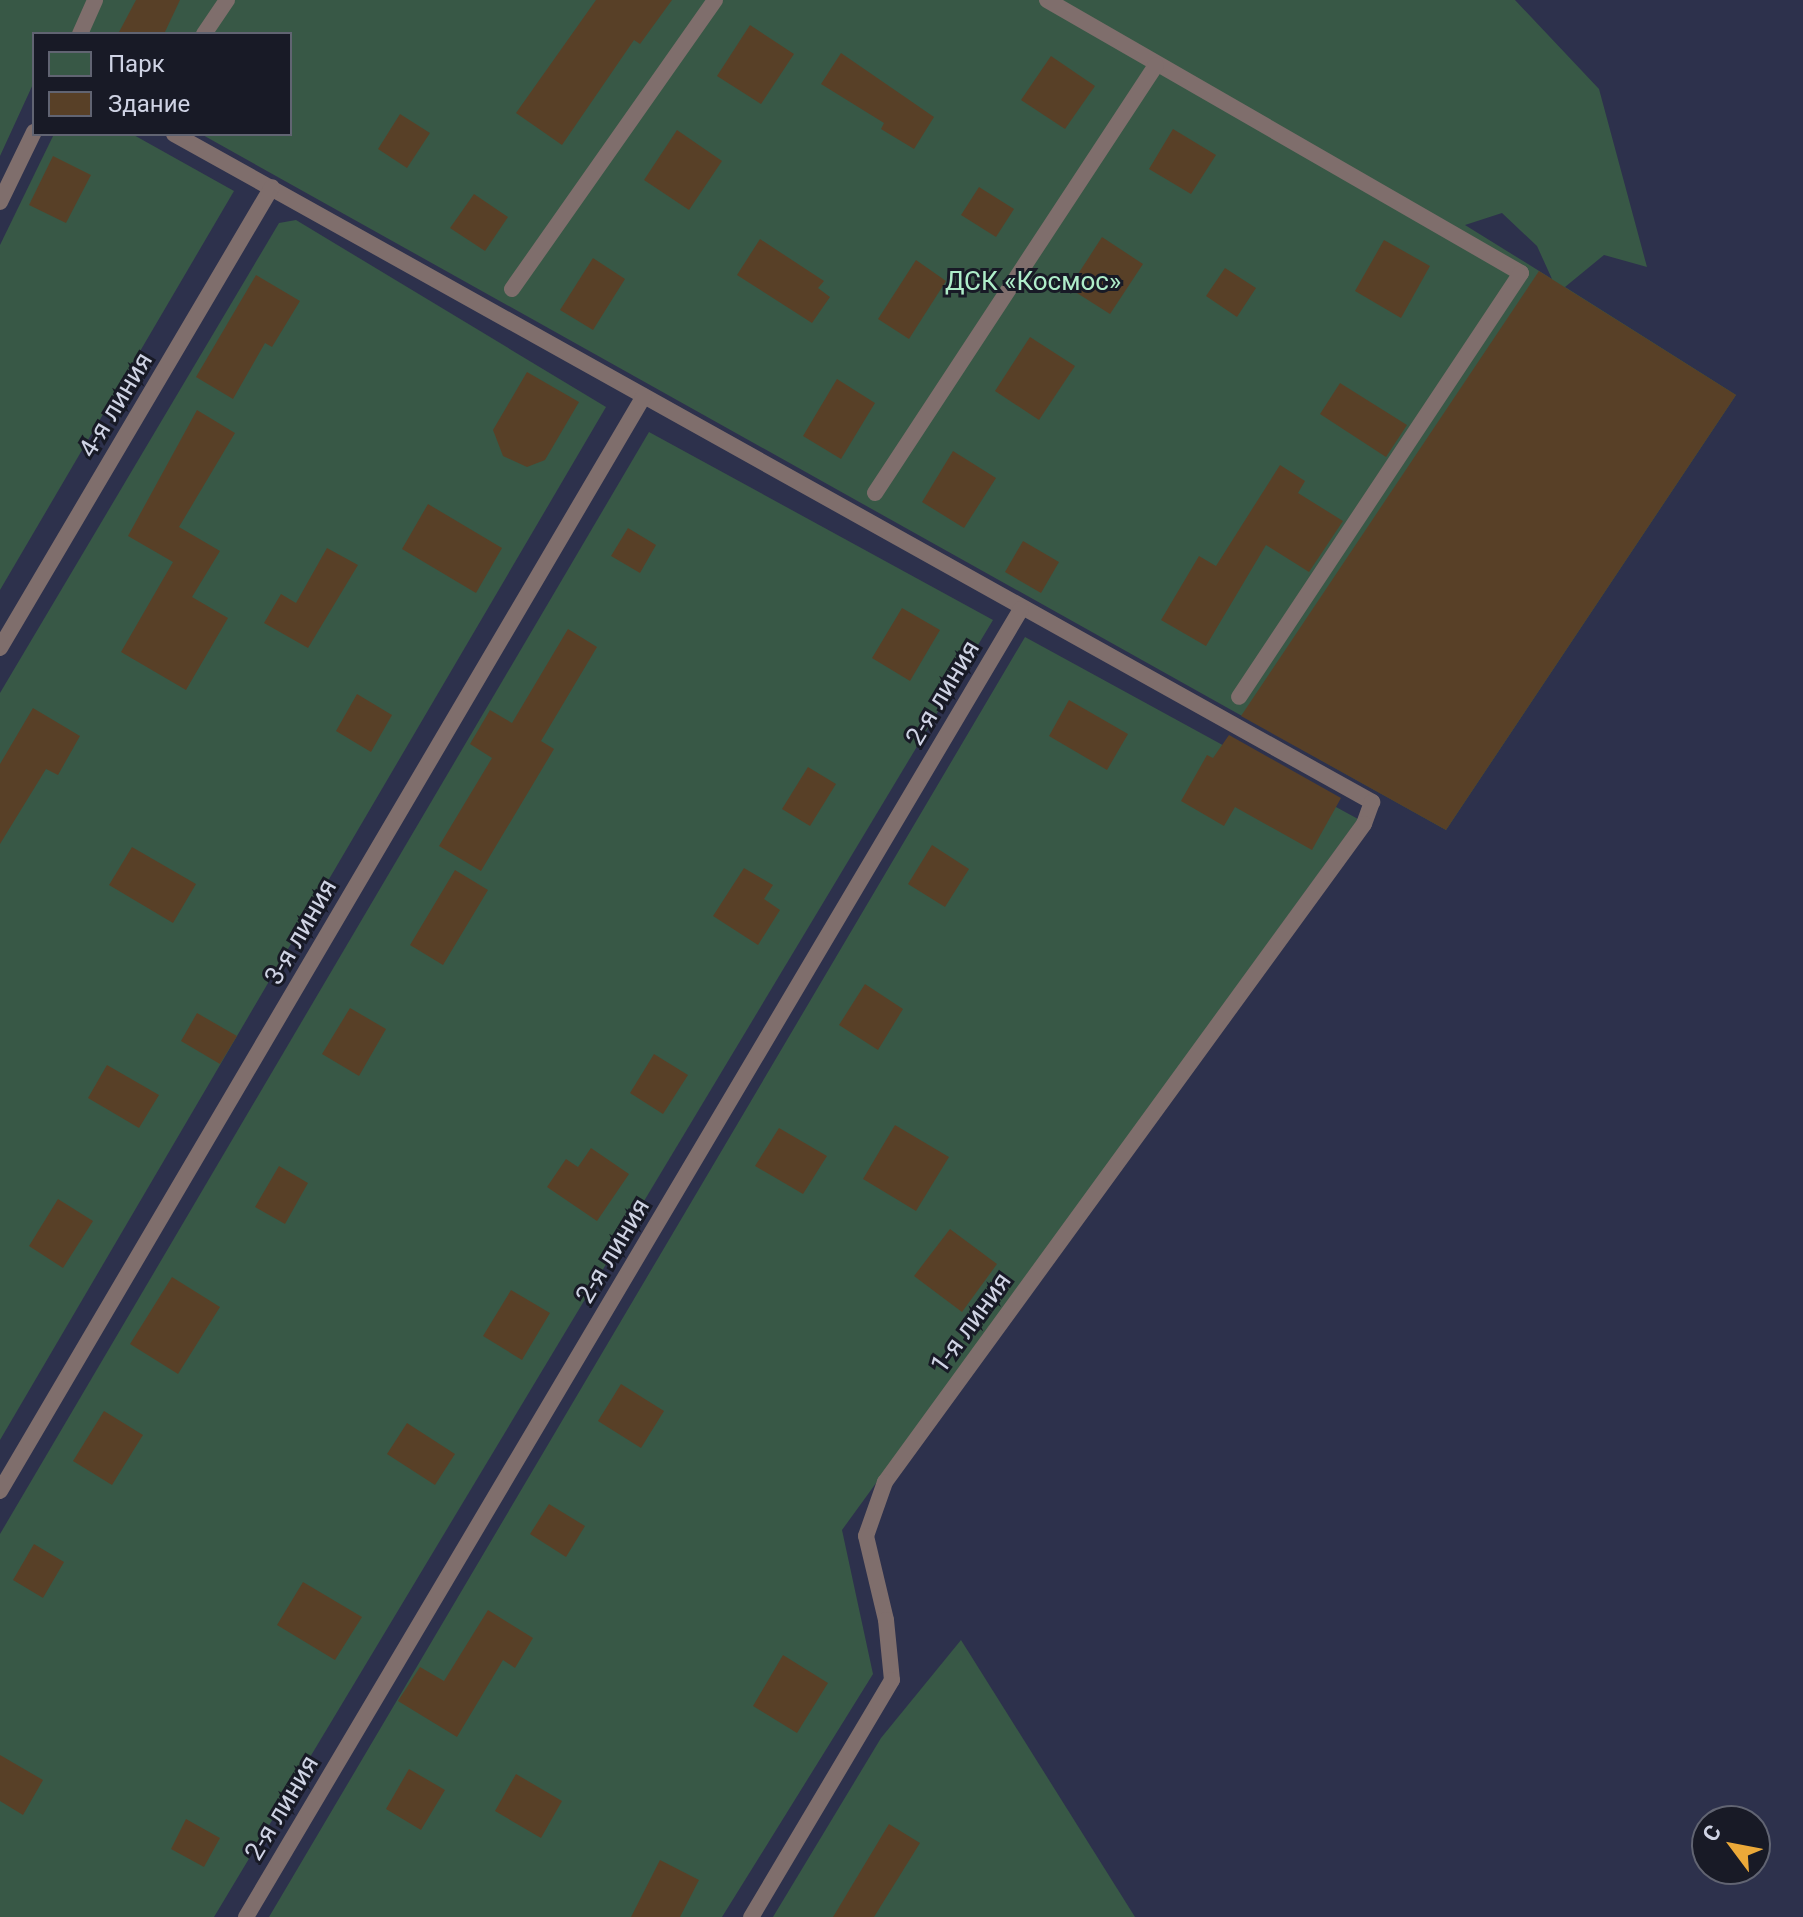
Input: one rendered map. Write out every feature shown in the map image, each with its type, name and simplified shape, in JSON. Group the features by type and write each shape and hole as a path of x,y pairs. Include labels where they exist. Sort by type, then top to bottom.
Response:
{"lane":[{"path":"81,32 95,0"},
{"path":"205,32 227,0"},
{"path":"512,289 715,0"},
{"path":"1047,0 1521,273 1239,697"},
{"path":"875,493 1156,65"},
{"path":"0,202 32,136"},
{"path":"178,136 1021,609"},
{"name":"4-я линия","path":"0,648 272,187"},
{"name":"3-я линия","path":"0,1491 644,396"},
{"name":"1-я линия","path":"751,1917 892,1680 886,1620 866,1536 885,1482 1364,824 1372,802 1021,609"},
{"name":"2-я линия","path":"246,1917 1021,609"}],"green space":[{"name":"ДСК «Космос»","path":"0,0 1515,0 1599,89 1647,267 1604,255 1565,287 1736,395 1446,830 205,136 292,136 292,32 32,32 32,86 0,156","holes":["1502,213 1537,246 1552,279 1465,225"]},
{"path":"53,136 136,136 234,191 0,590 0,245"},
{"path":"296,220 606,407 0,1440 0,693 279,223"},
{"path":"649,432 993,620 214,1917 0,1917 0,1534"},
{"path":"1025,637 1358,819 842,1530 873,1674 722,1917 269,1917"},
{"path":"961,1640 1135,1917 773,1917 881,1738"}],"building":[{"path":"136,0 180,0 165,32 119,32"},
{"path":"596,0 672,0 640,44 634,40 562,145 516,113"},
{"path":"750,25 794,54 761,104 717,76"},
{"path":"841,53 934,117 914,149 881,129 884,123 821,84"},
{"path":"1051,56 1095,86 1065,129 1021,100"},
{"path":"400,114 430,133 407,168 378,149"},
{"path":"1173,129 1216,155 1191,194 1149,169"},
{"path":"677,130 722,161 689,210 644,180"},
{"path":"53,156 91,175 66,223 29,205"},
{"path":"979,187 1014,209 996,237 961,215"},
{"path":"474,194 508,217 485,251 450,228"},
{"path":"1102,237 1143,264 1110,314 1069,288"},
{"path":"760,239 824,281 818,288 830,297 812,323 737,275"},
{"path":"1384,240 1430,266 1401,318 1355,291"},
{"path":"593,258 625,279 593,330 560,310"},
{"path":"916,260 946,281 909,339 878,319"},
{"path":"1225,268 1256,288 1237,317 1206,296"},
{"path":"1539,271 1736,395 1446,830 1241,716"},
{"path":"256,275 300,301 272,347 265,343 233,399 196,377"},
{"path":"1030,337 1075,366 1039,420 995,391"},
{"path":"527,372 579,402 545,460 527,467 503,456 493,430"},
{"path":"837,379 875,403 841,459 803,436"},
{"path":"1340,383 1407,425 1386,457 1320,414"},
{"path":"197,410 235,433 179,527 220,551 192,597 228,618 186,690 121,652 173,562 128,536"},
{"path":"953,451 996,478 964,528 922,502"},
{"path":"1280,465 1305,481 1298,493 1343,521 1309,572 1266,545 1206,646 1161,620 1199,556 1216,566"},
{"path":"428,504 502,548 476,593 402,549"},
{"path":"628,528 656,545 640,573 611,556"},
{"path":"1023,541 1059,562 1041,593 1005,572"},
{"path":"327,548 358,565 308,648 264,623 281,594 296,603"},
{"path":"902,608 940,630 910,681 872,658"},
{"path":"568,629 597,647 541,741 554,749 481,871 439,846 492,758 470,744 490,710 512,723"},
{"path":"357,694 392,715 371,752 336,731"},
{"path":"1069,700 1128,734 1107,770 1049,736"},
{"path":"33,708 80,736 58,775 46,769 0,844 0,764"},
{"path":"1229,735 1341,798 1312,850 1235,807 1224,826 1181,801 1207,755 1213,758"},
{"path":"808,767 836,784 810,826 782,809"},
{"path":"932,845 969,869 945,907 908,884"},
{"path":"132,847 196,884 173,923 109,885"},
{"path":"744,868 773,885 764,899 780,910 758,945 713,916"},
{"path":"455,870 488,890 443,965 410,945"},
{"path":"865,984 903,1009 878,1050 839,1025"},
{"path":"350,1008 386,1029 359,1076 322,1054"},
{"path":"197,1013 237,1036 220,1064 181,1041"},
{"path":"654,1054 688,1075 663,1114 630,1093"},
{"path":"107,1065 159,1095 139,1128 88,1098"},
{"path":"895,1125 949,1157 916,1211 863,1179"},
{"path":"779,1128 827,1156 803,1194 755,1166"},
{"path":"591,1148 629,1174 597,1221 547,1187 566,1159 578,1167"},
{"path":"279,1166 308,1183 285,1224 255,1207"},
{"path":"58,1199 93,1221 63,1268 29,1246"},
{"path":"950,1229 997,1264 962,1312 914,1276"},
{"path":"172,1277 220,1307 178,1374 130,1344"},
{"path":"511,1290 550,1313 522,1360 483,1336"},
{"path":"621,1384 664,1411 641,1448 598,1421"},
{"path":"104,1411 143,1435 112,1485 73,1461"},
{"path":"407,1423 455,1454 435,1485 387,1454"},
{"path":"549,1504 585,1526 566,1557 530,1534"},
{"path":"34,1544 64,1562 43,1598 13,1580"},
{"path":"303,1582 362,1617 335,1660 277,1625"},
{"path":"488,1610 533,1638 515,1668 503,1660 457,1737 398,1701 420,1667 444,1681"},
{"path":"783,1655 828,1683 797,1733 753,1706"},
{"path":"0,1755 43,1780 23,1815 0,1801"},
{"path":"409,1769 445,1790 421,1830 386,1809"},
{"path":"516,1774 562,1801 541,1838 495,1811"},
{"path":"186,1819 220,1838 204,1867 171,1849"},
{"path":"889,1824 920,1843 874,1917 833,1917"},
{"path":"660,1860 699,1880 680,1917 631,1917"}]}
